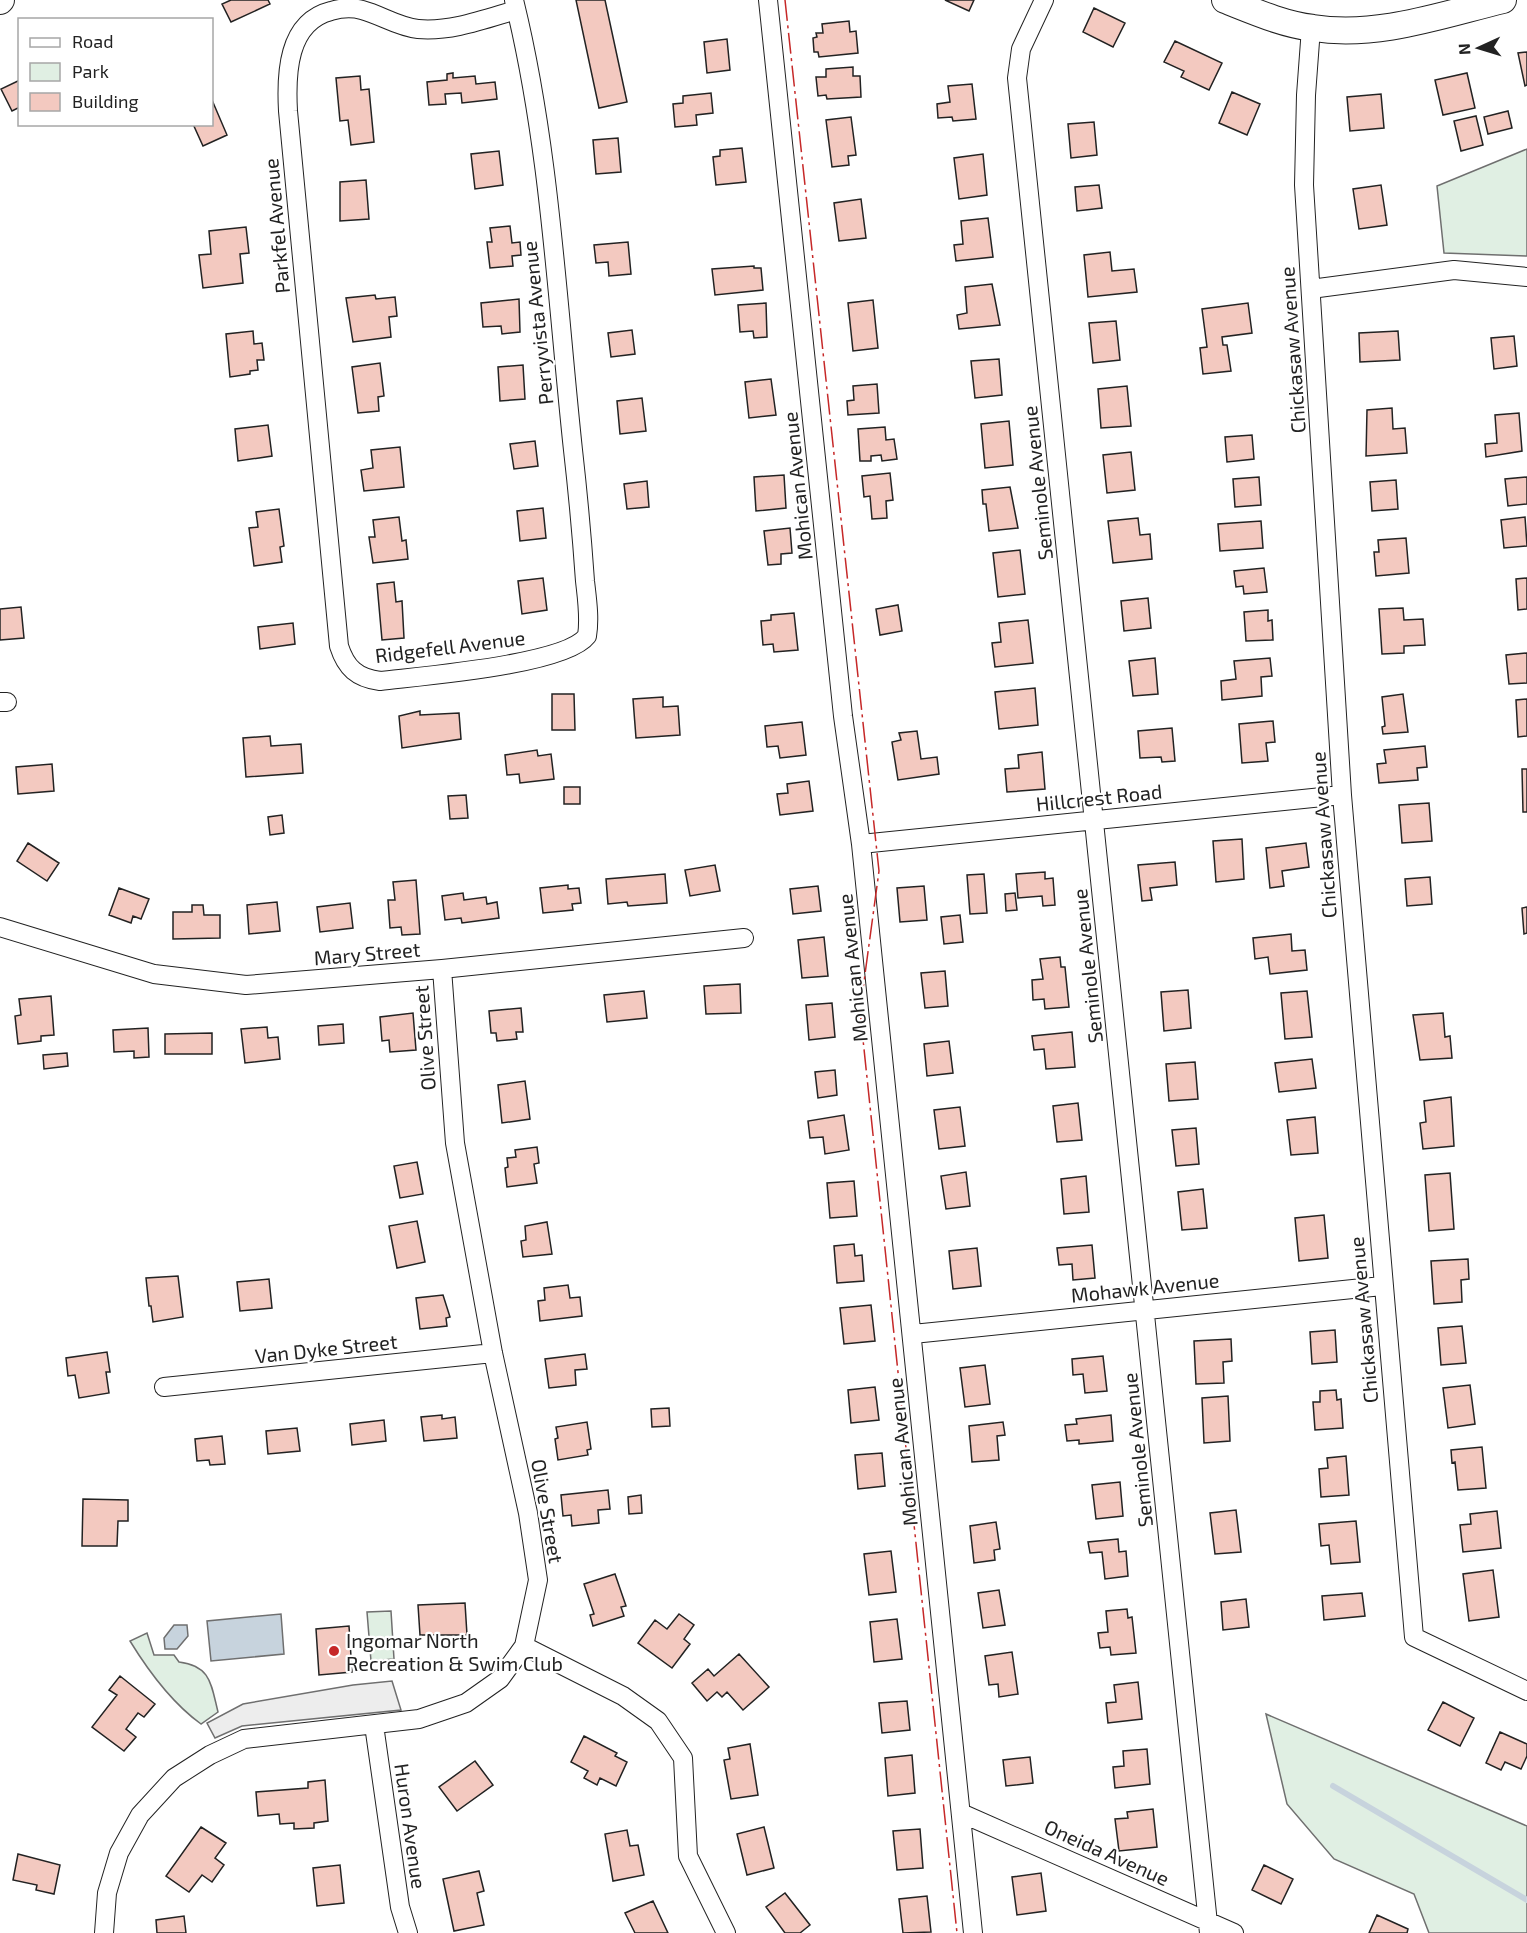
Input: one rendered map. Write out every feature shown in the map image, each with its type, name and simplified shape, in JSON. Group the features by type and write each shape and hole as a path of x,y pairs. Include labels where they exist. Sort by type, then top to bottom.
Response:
{"street":[{"name":"Mohican Avenue","path":"768,0 843,717 861,844 913,1334 973,1933"},
{"name":"Seminole Avenue","path":"1044,0 1021,49 1017,78 1209,1927"},
{"path":"1225,0 1263,15 1311,28 1353,30 1388,28 1503,0"},
{"name":"Perryvista Avenue","path":"515,5 541,145 582,535 589,628 582,642"},
{"name":"Parkfel Avenue","path":"339,646 288,111 288,67 292,49 300,32 309,22 324,12 344,7 361,9 400,25 418,29 455,26 515,5"},
{"name":"Chickasaw Avenue","path":"1311,28 1304,156 1342,795 1382,1286 1414,1637 1527,1691"},
{"path":"1311,289 1454,270 1527,277"},
{"name":"Ridgefell Avenue","path":"339,646 344,661 362,679 380,681 500,665 566,650 582,642"},
{"name":"Hillcrest Road","path":"861,844 1342,795"},
{"name":"Mary Street","path":"0,927 154,974 246,985 442,969 744,938"},
{"name":"Olive Street","path":"104,1933 107,1893 119,1853 140,1815 174,1778 210,1755 244,1739 419,1719 466,1702 500,1679 524,1646 538,1580 528,1513 493,1353 455,1143 442,969"},
{"name":"Mohawk Avenue","path":"913,1334 1382,1286"},
{"name":"Van Dyke Street","path":"164,1387 493,1353"},
{"path":"524,1646 623,1696 658,1721 683,1758 688,1856 726,1933"},
{"name":"Huron Avenue","path":"374,1725 400,1907 408,1933"},
{"name":"Oneida Avenue","path":"961,1813 1209,1927 1234,1933"}],"green space":[{"path":"1527,149 1527,256 1444,253 1437,186"},
{"path":"391,1611 394,1659 371,1661 367,1612"},
{"path":"147,1633 154,1655 174,1655 179,1662 190,1664 204,1672 211,1685 218,1712 201,1724 171,1697 130,1641"},
{"path":"1266,1714 1527,1826 1527,1933 1429,1933 1414,1894 1334,1859 1287,1804"}],"shaded area":[{"path":"281,1614 284,1654 211,1661 207,1621"},
{"path":"174,1625 187,1625 188,1636 177,1649 165,1649 164,1638"},
{"path":"392,1681 401,1710 242,1726 215,1738 207,1723 243,1704 353,1685"}],"building":[{"path":"231,0 268,0 270,4 231,22 222,4"},
{"path":"576,0 605,0 627,102 599,108"},
{"path":"945,0 974,0 969,11"},
{"path":"1094,8 1125,23 1113,47 1083,32"},
{"path":"849,21 850,32 856,31 858,53 819,57 818,52 814,52 813,38 817,37 816,33 823,33 822,24"},
{"path":"727,39 730,70 707,73 704,42"},
{"path":"1175,41 1222,63 1209,90 1181,77 1184,71 1164,62"},
{"path":"1527,52 1527,85 1525,86 1518,53"},
{"path":"853,67 853,76 860,76 861,97 827,99 826,95 818,96 816,77 826,77 826,69"},
{"path":"453,73 453,78 475,76 476,84 495,82 497,99 462,103 461,93 445,94 446,104 429,105 427,82 447,80 447,74"},
{"path":"1467,73 1475,108 1443,115 1435,80"},
{"path":"360,76 361,90 369,89 374,142 351,145 348,120 340,121 336,78"},
{"path":"18,81 18,108 12,111 1,89"},
{"path":"972,84 976,119 953,121 952,117 938,118 937,104 950,102 948,86"},
{"path":"1232,92 1260,104 1247,135 1219,123"},
{"path":"711,93 713,113 696,115 697,125 675,127 673,104 683,103 683,96"},
{"path":"1381,94 1384,128 1350,131 1347,97"},
{"path":"213,102 227,135 203,146 194,126 213,126"},
{"path":"1508,111 1512,128 1488,134 1484,117"},
{"path":"1476,116 1483,145 1461,151 1454,121"},
{"path":"851,117 856,155 848,156 849,165 832,167 826,120"},
{"path":"1094,122 1097,155 1071,158 1068,124"},
{"path":"618,138 621,172 596,174 593,140"},
{"path":"742,148 746,182 716,185 713,157 720,156 720,150"},
{"path":"499,151 503,185 475,189 471,154"},
{"path":"983,154 987,195 959,199 954,158"},
{"path":"366,180 369,219 340,221 340,182"},
{"path":"1099,185 1102,208 1077,211 1075,187"},
{"path":"1381,185 1387,225 1359,229 1353,189"},
{"path":"861,199 866,238 839,241 834,203"},
{"path":"988,218 993,257 956,261 954,245 963,244 961,221"},
{"path":"510,226 512,243 520,242 521,255 512,256 513,266 490,268 487,242 492,242 490,228"},
{"path":"246,227 249,253 240,254 243,283 203,288 199,255 211,254 209,231"},
{"path":"628,242 631,274 609,276 608,262 596,263 594,245"},
{"path":"1110,252 1112,271 1134,269 1137,292 1088,297 1084,255"},
{"path":"754,266 754,268 761,268 763,290 715,295 712,269"},
{"path":"992,284 1000,325 959,329 957,315 967,313 965,287"},
{"path":"375,295 376,299 395,297 397,316 389,317 391,337 353,342 346,298"},
{"path":"519,299 520,332 502,334 501,326 483,327 481,303"},
{"path":"873,300 878,348 853,351 848,303"},
{"path":"766,303 767,337 754,338 753,331 740,332 738,305"},
{"path":"1248,303 1252,333 1222,337 1223,345 1227,345 1231,371 1203,374 1200,348 1207,347 1202,309"},
{"path":"1116,321 1120,360 1093,363 1089,323"},
{"path":"632,330 635,354 611,357 608,333"},
{"path":"253,331 254,344 262,343 264,360 257,360 258,370 250,371 250,374 230,377 226,334"},
{"path":"1398,331 1400,360 1360,362 1359,333"},
{"path":"1514,336 1517,366 1494,369 1491,338"},
{"path":"999,359 1002,395 975,398 971,361"},
{"path":"380,363 384,396 378,397 379,411 358,413 352,367"},
{"path":"523,365 525,399 500,401 498,367"},
{"path":"771,379 776,415 749,418 745,382"},
{"path":"877,384 879,413 848,415 847,401 854,400 853,386"},
{"path":"1127,386 1131,426 1101,428 1098,389"},
{"path":"642,398 646,431 620,434 617,401"},
{"path":"1392,408 1393,429 1405,428 1407,453 1366,456 1367,410"},
{"path":"1519,413 1522,451 1486,457 1485,444 1497,443 1495,415"},
{"path":"1009,421 1013,465 985,468 981,424"},
{"path":"268,425 272,456 238,461 235,429"},
{"path":"885,427 886,440 894,439 897,459 882,461 881,455 871,456 871,461 860,461 858,429"},
{"path":"1252,435 1254,459 1227,462 1225,437"},
{"path":"535,441 538,466 514,469 510,444"},
{"path":"400,447 404,487 364,491 361,470 373,468 371,450"},
{"path":"1131,452 1135,490 1107,493 1103,455"},
{"path":"890,473 893,500 886,501 887,518 872,519 870,496 864,497 862,476"},
{"path":"784,475 786,508 756,511 754,477"},
{"path":"1259,477 1261,505 1235,507 1233,479"},
{"path":"1527,477 1527,504 1508,506 1505,479"},
{"path":"1396,480 1398,509 1372,511 1370,482"},
{"path":"647,481 649,507 627,509 624,484"},
{"path":"1010,487 1018,528 989,531 982,490"},
{"path":"543,508 546,538 520,541 517,511"},
{"path":"279,509 284,546 280,547 282,562 254,566 249,528 258,527 256,512"},
{"path":"399,517 402,541 406,540 408,559 373,563 369,537 375,537 373,520"},
{"path":"1525,517 1527,546 1504,548 1501,520"},
{"path":"1138,518 1140,535 1150,534 1152,559 1113,563 1108,521"},
{"path":"1261,521 1263,548 1220,551 1218,524"},
{"path":"790,528 792,553 781,554 781,564 768,565 764,531"},
{"path":"1406,538 1409,573 1376,576 1374,552 1379,552 1378,540"},
{"path":"1020,550 1025,594 998,597 993,553"},
{"path":"1264,568 1267,592 1244,594 1243,586 1236,587 1234,571"},
{"path":"543,578 547,610 522,614 518,581"},
{"path":"1527,578 1527,609 1518,610 1516,579"},
{"path":"394,582 396,602 402,601 404,638 382,640 377,584"},
{"path":"1148,598 1151,628 1124,631 1121,601"},
{"path":"898,605 902,631 880,635 876,609"},
{"path":"21,607 24,638 0,640 0,609"},
{"path":"1403,608 1404,620 1423,619 1425,645 1404,646 1404,653 1382,654 1379,609"},
{"path":"1268,610 1268,621 1272,620 1273,640 1246,641 1244,612"},
{"path":"794,613 798,650 774,652 773,644 763,645 761,621 771,620 771,615"},
{"path":"1028,620 1033,663 995,667 992,643 1001,642 999,623"},
{"path":"293,623 295,644 260,649 258,627"},
{"path":"1527,653 1527,683 1509,684 1506,655"},
{"path":"1155,658 1158,694 1133,696 1129,661"},
{"path":"1270,658 1272,676 1261,677 1262,696 1222,700 1221,681 1236,679 1234,661"},
{"path":"1035,688 1038,725 999,729 995,692"},
{"path":"552,694 574,694 575,730 552,730"},
{"path":"1403,694 1408,732 1383,734 1382,727 1385,726 1382,697"},
{"path":"663,697 663,707 678,706 680,735 636,738 633,699"},
{"path":"1527,699 1527,736 1518,737 1516,700"},
{"path":"420,711 420,715 459,713 461,739 402,748 399,716"},
{"path":"1273,721 1275,742 1266,743 1268,761 1242,763 1239,724"},
{"path":"802,722 806,755 780,758 778,746 767,747 765,726"},
{"path":"1172,728 1175,761 1162,762 1161,757 1140,758 1138,731"},
{"path":"917,731 921,759 937,757 939,774 898,780 892,742 901,740 899,733"},
{"path":"270,736 271,746 301,744 303,773 246,777 243,738"},
{"path":"1425,746 1427,767 1417,768 1418,780 1379,783 1377,764 1386,763 1384,750"},
{"path":"537,750 538,756 551,754 554,779 520,783 519,774 507,775 505,755"},
{"path":"1042,752 1045,789 1007,792 1005,769 1019,768 1018,755"},
{"path":"52,764 54,791 18,794 16,767"},
{"path":"1522,769 1527,769 1527,812 1523,812"},
{"path":"809,781 813,811 780,815 777,794 788,793 787,784"},
{"path":"564,787 580,787 580,804 564,804"},
{"path":"466,795 468,818 450,819 448,796"},
{"path":"1429,803 1432,841 1402,843 1399,805"},
{"path":"282,815 284,833 270,835 268,817"},
{"path":"1242,839 1244,879 1216,882 1213,841"},
{"path":"28,843 59,863 47,881 17,861"},
{"path":"1306,843 1309,867 1282,871 1284,886 1270,888 1266,848"},
{"path":"1175,862 1177,885 1150,888 1152,900 1142,901 1138,865"},
{"path":"715,865 720,891 690,896 685,870"},
{"path":"1045,872 1045,879 1053,878 1055,905 1043,906 1042,896 1018,898 1016,874"},
{"path":"665,874 667,903 628,906 627,902 608,904 606,879"},
{"path":"984,874 987,913 970,914 967,875"},
{"path":"1430,877 1432,904 1407,906 1405,879"},
{"path":"416,880 420,934 402,935 401,927 390,928 388,900 395,900 393,882"},
{"path":"568,885 568,889 579,888 581,903 572,904 573,910 543,913 540,888"},
{"path":"818,886 821,911 793,914 790,889"},
{"path":"924,886 927,920 900,922 897,888"},
{"path":"119,888 149,899 141,919 133,916 131,923 109,915"},
{"path":"463,893 464,900 486,897 487,904 497,902 499,918 462,923 461,918 445,920 442,896"},
{"path":"1015,893 1017,910 1006,911 1005,894"},
{"path":"277,902 280,931 249,934 247,905"},
{"path":"350,903 353,928 320,932 317,907"},
{"path":"192,905 203,905 204,915 220,915 220,938 173,939 173,912 192,912"},
{"path":"1527,907 1527,933 1524,934 1522,908"},
{"path":"960,915 963,942 944,944 941,917"},
{"path":"1291,934 1292,951 1305,950 1307,970 1270,974 1268,957 1255,959 1253,938"},
{"path":"824,937 828,976 802,978 798,940"},
{"path":"1060,957 1061,967 1065,967 1069,1007 1045,1009 1044,999 1033,1000 1032,980 1043,979 1040,959"},
{"path":"945,971 948,1006 925,1008 921,973"},
{"path":"740,984 741,1013 706,1014 704,986"},
{"path":"1188,990 1191,1028 1164,1031 1161,992"},
{"path":"644,991 647,1018 607,1022 604,995"},
{"path":"1307,991 1312,1037 1285,1039 1281,993"},
{"path":"51,996 54,1035 41,1036 41,1041 18,1044 15,1016 21,1015 19,999"},
{"path":"832,1003 835,1037 809,1040 806,1005"},
{"path":"521,1008 523,1032 516,1032 517,1039 497,1041 496,1033 491,1033 489,1011"},
{"path":"413,1013 416,1050 390,1052 389,1040 382,1041 380,1017"},
{"path":"1443,1013 1445,1037 1450,1036 1452,1058 1420,1060 1413,1015"},
{"path":"343,1024 344,1043 319,1045 318,1026"},
{"path":"267,1027 268,1038 278,1037 280,1059 245,1063 241,1029"},
{"path":"148,1028 149,1057 134,1058 134,1051 114,1052 113,1030"},
{"path":"1072,1032 1075,1067 1046,1069 1044,1049 1034,1050 1032,1036"},
{"path":"212,1033 212,1054 165,1054 165,1034"},
{"path":"949,1041 953,1073 927,1076 924,1044"},
{"path":"67,1053 68,1066 44,1069 43,1055"},
{"path":"1312,1059 1316,1088 1279,1092 1275,1063"},
{"path":"1195,1062 1198,1099 1169,1101 1166,1064"},
{"path":"835,1070 837,1095 818,1098 815,1072"},
{"path":"525,1081 530,1119 502,1123 498,1085"},
{"path":"1451,1097 1454,1146 1423,1149 1420,1123 1426,1122 1424,1101"},
{"path":"1078,1103 1082,1140 1057,1142 1053,1106"},
{"path":"960,1107 965,1146 939,1149 934,1110"},
{"path":"844,1115 849,1150 825,1154 823,1137 810,1138 808,1121"},
{"path":"1315,1117 1318,1153 1291,1155 1287,1120"},
{"path":"1196,1128 1199,1164 1176,1166 1172,1130"},
{"path":"537,1147 539,1163 534,1164 537,1183 507,1187 505,1168 508,1167 507,1158 516,1157 515,1150"},
{"path":"417,1162 423,1194 400,1198 394,1166"},
{"path":"966,1172 970,1206 946,1209 941,1176"},
{"path":"1450,1173 1454,1229 1429,1231 1425,1175"},
{"path":"1086,1176 1089,1212 1064,1214 1061,1179"},
{"path":"854,1181 857,1216 830,1218 827,1183"},
{"path":"1203,1189 1207,1228 1182,1230 1178,1192"},
{"path":"1324,1215 1328,1258 1299,1261 1295,1218"},
{"path":"417,1221 425,1262 397,1268 389,1226"},
{"path":"547,1222 552,1254 523,1257 521,1241 526,1240 525,1226"},
{"path":"854,1244 855,1256 862,1255 864,1281 837,1283 834,1246"},
{"path":"1092,1245 1095,1278 1073,1280 1072,1264 1059,1265 1057,1248"},
{"path":"977,1248 981,1286 953,1289 949,1251"},
{"path":"1468,1259 1469,1279 1461,1280 1462,1302 1434,1304 1431,1261"},
{"path":"178,1276 183,1317 153,1322 146,1278"},
{"path":"269,1279 272,1308 240,1311 237,1282"},
{"path":"568,1285 570,1298 580,1297 582,1316 540,1321 538,1301 545,1300 544,1288"},
{"path":"443,1295 450,1317 446,1318 447,1326 420,1329 416,1298"},
{"path":"871,1305 875,1341 844,1344 840,1308"},
{"path":"1462,1326 1466,1363 1441,1365 1438,1328"},
{"path":"1335,1330 1337,1362 1312,1364 1310,1332"},
{"path":"1231,1339 1232,1361 1223,1362 1224,1383 1196,1384 1194,1341"},
{"path":"107,1352 110,1372 106,1372 109,1393 79,1398 75,1375 68,1376 66,1358"},
{"path":"585,1354 587,1369 575,1370 576,1385 549,1388 545,1359"},
{"path":"1103,1356 1107,1391 1085,1393 1083,1374 1073,1375 1072,1359"},
{"path":"985,1365 990,1404 965,1407 960,1368"},
{"path":"1470,1385 1475,1424 1448,1428 1443,1388"},
{"path":"875,1387 879,1420 851,1423 848,1390"},
{"path":"1336,1390 1337,1400 1341,1399 1343,1428 1315,1430 1313,1402 1320,1402 1320,1391"},
{"path":"1228,1396 1230,1441 1204,1443 1202,1398"},
{"path":"669,1408 670,1426 652,1427 651,1409"},
{"path":"442,1415 442,1419 455,1417 457,1438 424,1441 421,1417"},
{"path":"1111,1415 1113,1441 1079,1444 1079,1440 1067,1441 1065,1425 1077,1424 1076,1419"},
{"path":"384,1420 386,1441 352,1445 350,1424"},
{"path":"587,1422 591,1449 587,1450 588,1455 558,1460 556,1427"},
{"path":"1003,1422 1005,1435 997,1436 999,1460 972,1462 969,1426"},
{"path":"297,1428 300,1451 268,1454 266,1431"},
{"path":"222,1436 225,1464 210,1465 209,1460 197,1461 195,1439"},
{"path":"1482,1447 1486,1488 1458,1490 1455,1462 1452,1463 1451,1450"},
{"path":"882,1453 885,1486 858,1489 855,1455"},
{"path":"1346,1456 1349,1495 1321,1497 1319,1469 1328,1468 1327,1458"},
{"path":"1120,1482 1123,1516 1096,1519 1092,1485"},
{"path":"608,1490 610,1509 598,1510 599,1523 572,1526 571,1515 563,1516 561,1495"},
{"path":"641,1495 642,1513 629,1514 628,1497"},
{"path":"83,1499 128,1500 128,1521 118,1521 117,1546 82,1546"},
{"path":"1236,1510 1241,1552 1215,1554 1210,1513"},
{"path":"1497,1511 1501,1548 1463,1552 1460,1525 1471,1524 1470,1514"},
{"path":"1356,1521 1360,1562 1331,1564 1329,1545 1321,1546 1319,1524"},
{"path":"996,1522 1000,1549 994,1550 995,1560 974,1563 970,1526"},
{"path":"1118,1539 1119,1552 1126,1551 1128,1576 1105,1579 1102,1552 1090,1553 1088,1542"},
{"path":"891,1551 896,1592 869,1595 864,1554"},
{"path":"1493,1570 1499,1617 1469,1621 1463,1574"},
{"path":"615,1574 626,1606 621,1607 624,1616 593,1626 590,1615 594,1614 584,1584"},
{"path":"999,1590 1005,1625 983,1628 978,1593"},
{"path":"1362,1593 1365,1616 1324,1620 1322,1596"},
{"path":"1246,1599 1249,1627 1223,1630 1221,1602"},
{"path":"465,1603 467,1635 420,1635 418,1605"},
{"path":"1127,1609 1128,1618 1132,1617 1136,1653 1111,1655 1110,1647 1100,1648 1098,1633 1108,1632 1106,1611"},
{"path":"679,1614 694,1625 684,1639 690,1644 672,1668 638,1643 655,1620 667,1629"},
{"path":"897,1619 902,1659 874,1662 870,1622"},
{"name":"Ingomar North Recreation & Swim Club","path":"349,1626 352,1672 319,1675 316,1629"},
{"path":"1012,1652 1018,1694 999,1697 998,1684 989,1685 985,1656"},
{"path":"739,1654 769,1687 743,1710 727,1692 722,1697 717,1692 707,1701 692,1683 708,1669 714,1676"},
{"path":"120,1676 155,1704 144,1717 138,1713 126,1729 136,1737 124,1751 92,1727 117,1695 109,1690"},
{"path":"1138,1682 1142,1719 1108,1723 1106,1703 1116,1702 1114,1685"},
{"path":"907,1701 910,1730 882,1733 879,1703"},
{"path":"1443,1702 1474,1718 1460,1746 1428,1730"},
{"path":"1500,1732 1527,1744 1527,1756 1521,1769 1505,1762 1501,1770 1486,1763"},
{"path":"584,1736 617,1753 615,1756 627,1762 616,1786 600,1778 597,1785 584,1778 588,1771 571,1762"},
{"path":"750,1744 758,1795 731,1799 724,1760 730,1759 728,1748"},
{"path":"1147,1749 1150,1784 1115,1788 1113,1767 1124,1766 1123,1751"},
{"path":"912,1755 915,1793 888,1796 885,1758"},
{"path":"1030,1757 1033,1783 1006,1786 1003,1760"},
{"path":"475,1761 493,1785 457,1811 439,1787"},
{"path":"325,1780 328,1821 314,1823 314,1828 294,1829 294,1823 280,1824 279,1814 258,1816 256,1792 308,1788 308,1782"},
{"path":"1153,1809 1157,1847 1119,1851 1115,1819 1128,1818 1127,1812"},
{"path":"201,1827 226,1843 215,1858 224,1865 212,1882 202,1875 189,1892 166,1876"},
{"path":"764,1827 774,1868 747,1875 737,1834"},
{"path":"920,1829 923,1868 897,1870 893,1831"},
{"path":"627,1830 630,1846 638,1845 644,1875 613,1881 605,1834"},
{"path":"18,1854 60,1865 54,1894 36,1890 37,1885 13,1880"},
{"path":"340,1865 344,1903 317,1906 313,1868"},
{"path":"1264,1865 1293,1879 1281,1904 1252,1890"},
{"path":"479,1871 484,1891 477,1893 484,1925 454,1931 443,1879"},
{"path":"1041,1873 1046,1911 1017,1915 1012,1877"},
{"path":"785,1893 810,1925 800,1933 785,1933 766,1907"},
{"path":"927,1896 931,1932 903,1933 899,1899"},
{"path":"653,1901 668,1933 635,1933 625,1913"},
{"path":"1377,1915 1408,1929 1407,1933 1369,1933"},
{"path":"184,1916 186,1933 157,1933 156,1920"}],"waterway":[{"path":"1333,1786 1527,1900"}],"power":[{"path":"785,0 879,871 860,1011 957,1933"}],"place":[{"name":"Ingomar North Recreation & Swim Club","path":"334,1651"}]}
